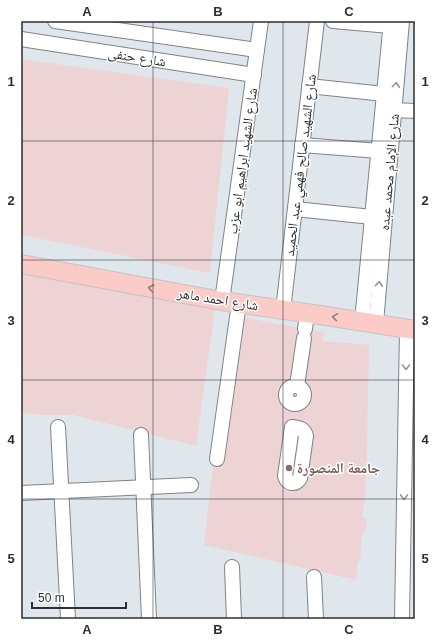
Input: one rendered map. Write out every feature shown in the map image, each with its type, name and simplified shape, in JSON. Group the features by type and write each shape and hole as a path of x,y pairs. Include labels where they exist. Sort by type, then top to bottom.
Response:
{"main road":[{"name":"شارع احمد ماهر","path":"21,264 230,302 283,310 305,327 369,322 411,329"}],"street":[{"path":"55,21 257,50"},
{"name":"شارع الشهيد ابراهيم ابو عزب","path":"217,459 230,302 261,21"},
{"name":"شارع الشهيد صالح فهمي عبد الحميد","path":"283,310 317,21"},
{"path":"333,21 394,22"},
{"name":"شارع الإمام محمد عبده","path":"369,322 372,217 384,94 394,22"},
{"name":"شارع الإمام محمد عبده","path":"369,322 394,110 394,22"},
{"name":"شارع حنفى","path":"21,39 254,75"},
{"path":"309,86 384,94"},
{"path":"394,110 415,111"},
{"path":"302,145 378,151"},
{"path":"295,209 372,217"},
{"path":"292,427 295,405 288,402 285,394 289,388 297,386 305,327"},
{"path":"402,619 411,329"},
{"path":"58,427 68,619"},
{"path":"141,435 149,619"},
{"path":"21,493 192,485"},
{"path":"232,567 234,619"},
{"path":"314,577 316,619"}],"shaded area":[{"path":"21,59 229,88 210,273 21,235"},
{"path":"21,273 215,308 196,446 74,415 41,415 21,413"},
{"name":"جامعة المنصورة","path":"230,315 324,332 323,341 369,345 365,499 362,517 367,518 365,531 363,531 360,561 358,561 356,580 204,545"}],"place":[{"name":"جامعة المنصورة","path":"289,468"}]}
